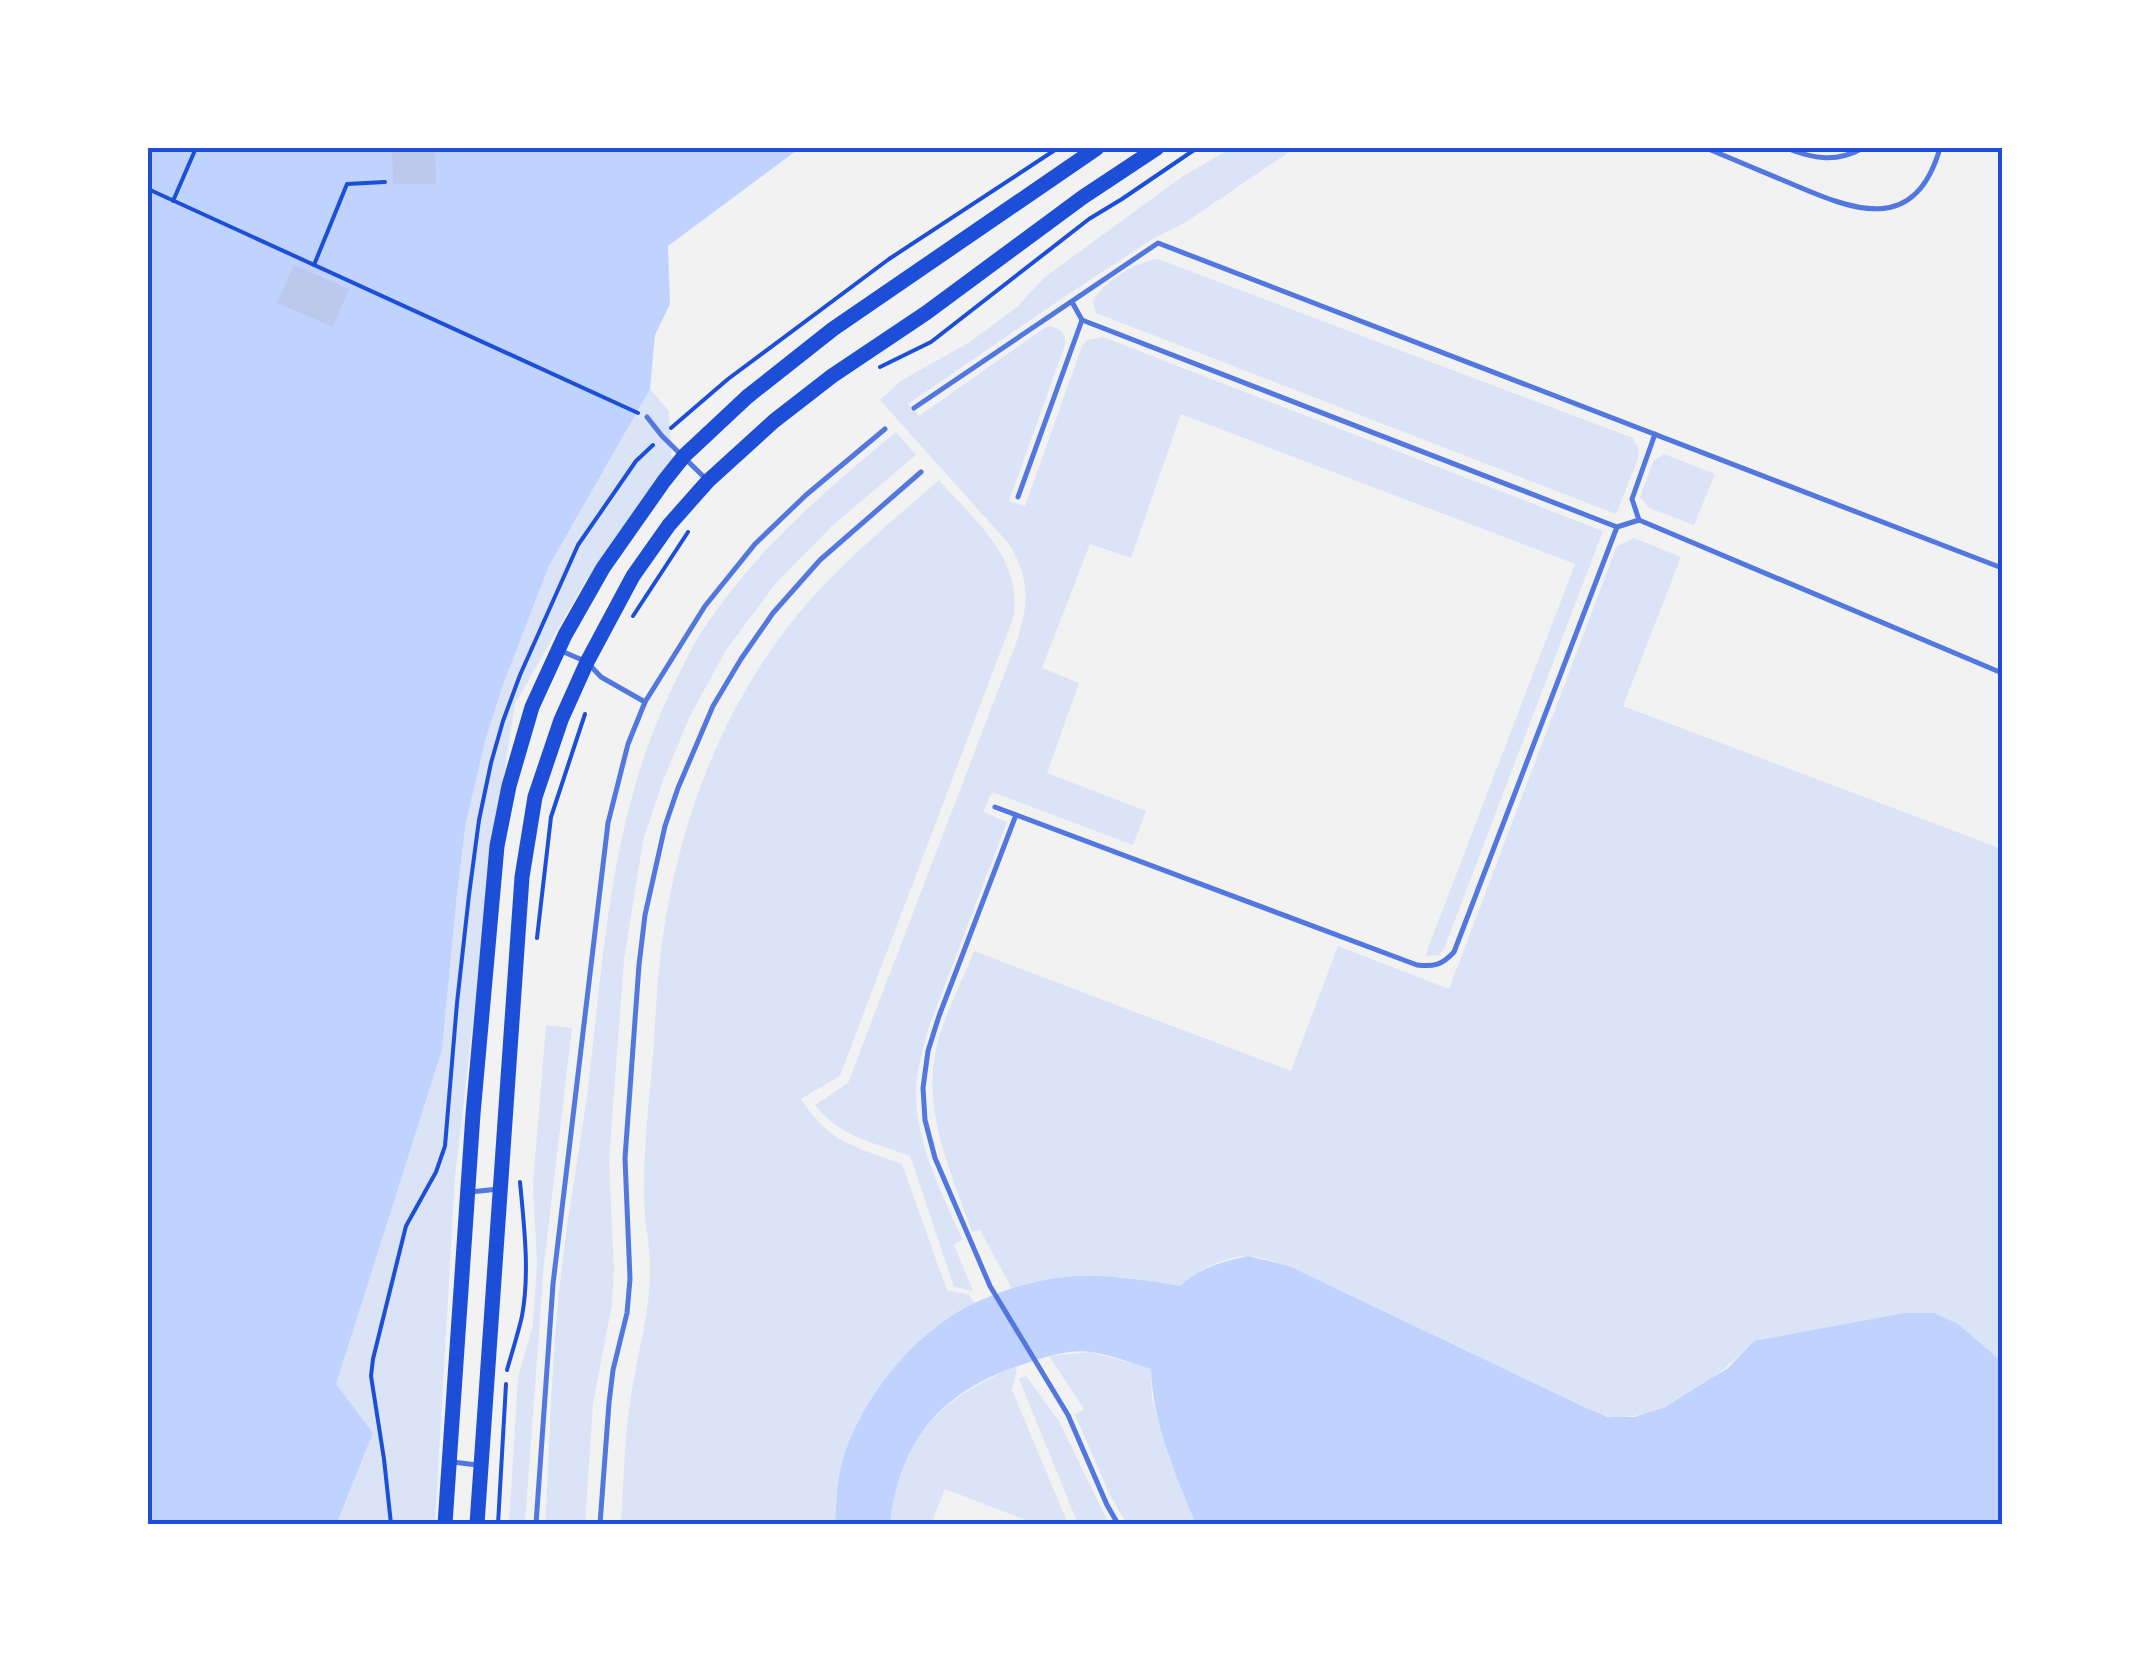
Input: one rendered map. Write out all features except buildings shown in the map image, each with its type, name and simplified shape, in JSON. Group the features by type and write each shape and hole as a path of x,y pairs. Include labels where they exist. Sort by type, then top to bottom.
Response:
{"main road":[{"path":"445,1524 467,1192 497,846 509,786 532,707 558,650 603,568 684,456 748,397 834,329 1097,148"},
{"path":"476,1524 522,877 535,797 561,720 587,662 633,576 670,525 708,482 774,422 832,376 1158,148"}],"lane":[{"path":"1706,148 1836,203 1880,209 1900,205 1916,194 1928,180 1940,148"},
{"path":"1786,148 1827,160 1864,148"},
{"path":"914,408 1158,244 2002,568"},
{"path":"1072,302 1082,320 1617,527 1638,520 2002,673"},
{"path":"1018,497 1082,320"},
{"path":"647,416 708,482"},
{"path":"536,1524 553,1284 608,823 628,744 645,702 705,606 754,544 885,429"},
{"path":"1638,520 1632,499 1655,434"},
{"path":"600,1524 613,1370 625,1326 630,1279 625,1158 639,965 645,915 665,826 713,706 774,613 820,560 921,472"},
{"path":"995,807 1417,965 1432,967 1444,963 1454,952 1617,527"},
{"path":"558,650 587,662 600,677 645,702"},
{"path":"1016,815 938,1016 923,1088 925,1120 935,1158 990,1286 1068,1416 1118,1524"},
{"path":"467,1192 500,1189"},
{"path":"449,1462 480,1465"}],"path":[{"path":"174,201 196,148"},
{"path":"391,1524 371,1376 373,1359 406,1226 436,1172 445,1146 469,895 491,762 520,675 578,545 636,461 728,378 890,259 1058,148"},
{"path":"1122,199 1197,148"},
{"path":"314,265 347,184 385,182"},
{"path":"148,189 647,416"}],"shaded area":[{"path":"1232,148 1295,148 1186,222 1154,238 1067,295 908,404 919,416 1050,326 1062,332 1065,345 1009,501 1025,506 1082,346 1087,340 1103,337 1603,531 1444,949 1439,955 1425,956 1575,564 1181,414 1131,558 1090,544 1042,668 1079,683 1047,773 1146,811 1133,845 992,792 983,812 1007,822 927,1032 916,1087 917,1114 926,1151 962,1239 954,1245 973,1291 954,1287 910,1156 846,1131 815,1105 848,1083 1015,646 1026,594 1009,544 880,400 902,380 970,342 1017,307 1045,277 1183,176"},
{"path":"1158,259 1633,438 1638,459 1616,514 1096,313 1093,302 1111,281 1140,264"},
{"path":"650,389 669,411 672,463 583,585 515,704 495,831 455,1177 435,1524 348,1524 338,1520 373,1433 335,1384 442,1050 466,822 486,738 549,566"},
{"path":"896,432 916,455 832,526 776,583 726,650 689,718 643,841 624,960 609,1161 612,1304 593,1404 585,1524 545,1524 563,1258 607,926 638,776 677,678 698,637 723,602 792,524"},
{"path":"1664,454 1715,474 1694,525 1649,508 1640,497 1654,460"},
{"path":"939,480 981,526 1003,558 1014,595 1014,616 840,1076 801,1099 822,1125 845,1142 902,1164 947,1290 969,1295 975,1304 925,1337 882,1385 836,1496 835,1524 621,1524 629,1412 649,1291 645,1160 660,961 680,851 712,756 759,668 821,588"},
{"path":"1634,538 1681,557 1623,706 2002,849 2002,1362 1994,1356 1754,1341 1725,1368 1672,1404 1633,1416 1613,1417 1584,1407 1289,1266 1258,1257 1221,1261 1180,1286 1122,1277 1065,1277 1012,1289 980,1230 972,1232 947,1164 933,1093 940,1033 974,951 1291,1071 1338,946 1449,989 1617,546"},
{"path":"546,1025 572,1028 544,1264 525,1524 509,1524 518,1377 533,1325 537,1263 533,1184"},
{"path":"1090,1352 1151,1368 1152,1399 1168,1455 1196,1524 1127,1524 1075,1415 1084,1409 1049,1356"},
{"path":"1015,1367 1012,1390 1068,1524 1036,1524 945,1489 931,1524 890,1524 903,1468 927,1426 964,1393"},
{"path":"1026,1376 1059,1421 1109,1524 1078,1524 1019,1379"}],"water":[{"path":"148,148 800,148 668,246 670,304 655,335 650,389 549,566 503,685 466,822 442,1050 336,1384 373,1433 338,1520 348,1524 148,1524"},
{"path":"1248,1256 1289,1266 1608,1417 1634,1417 1665,1407 1728,1368 1754,1341 1905,1313 1934,1313 1958,1324 2002,1362 2002,1524 1196,1524 1161,1429 1151,1369 1083,1351 1032,1361 970,1388 930,1422 915,1443 895,1494 890,1524 835,1524 842,1464 861,1416 900,1361 950,1317 990,1296 1036,1282 1094,1276 1180,1286 1203,1270"}]}
